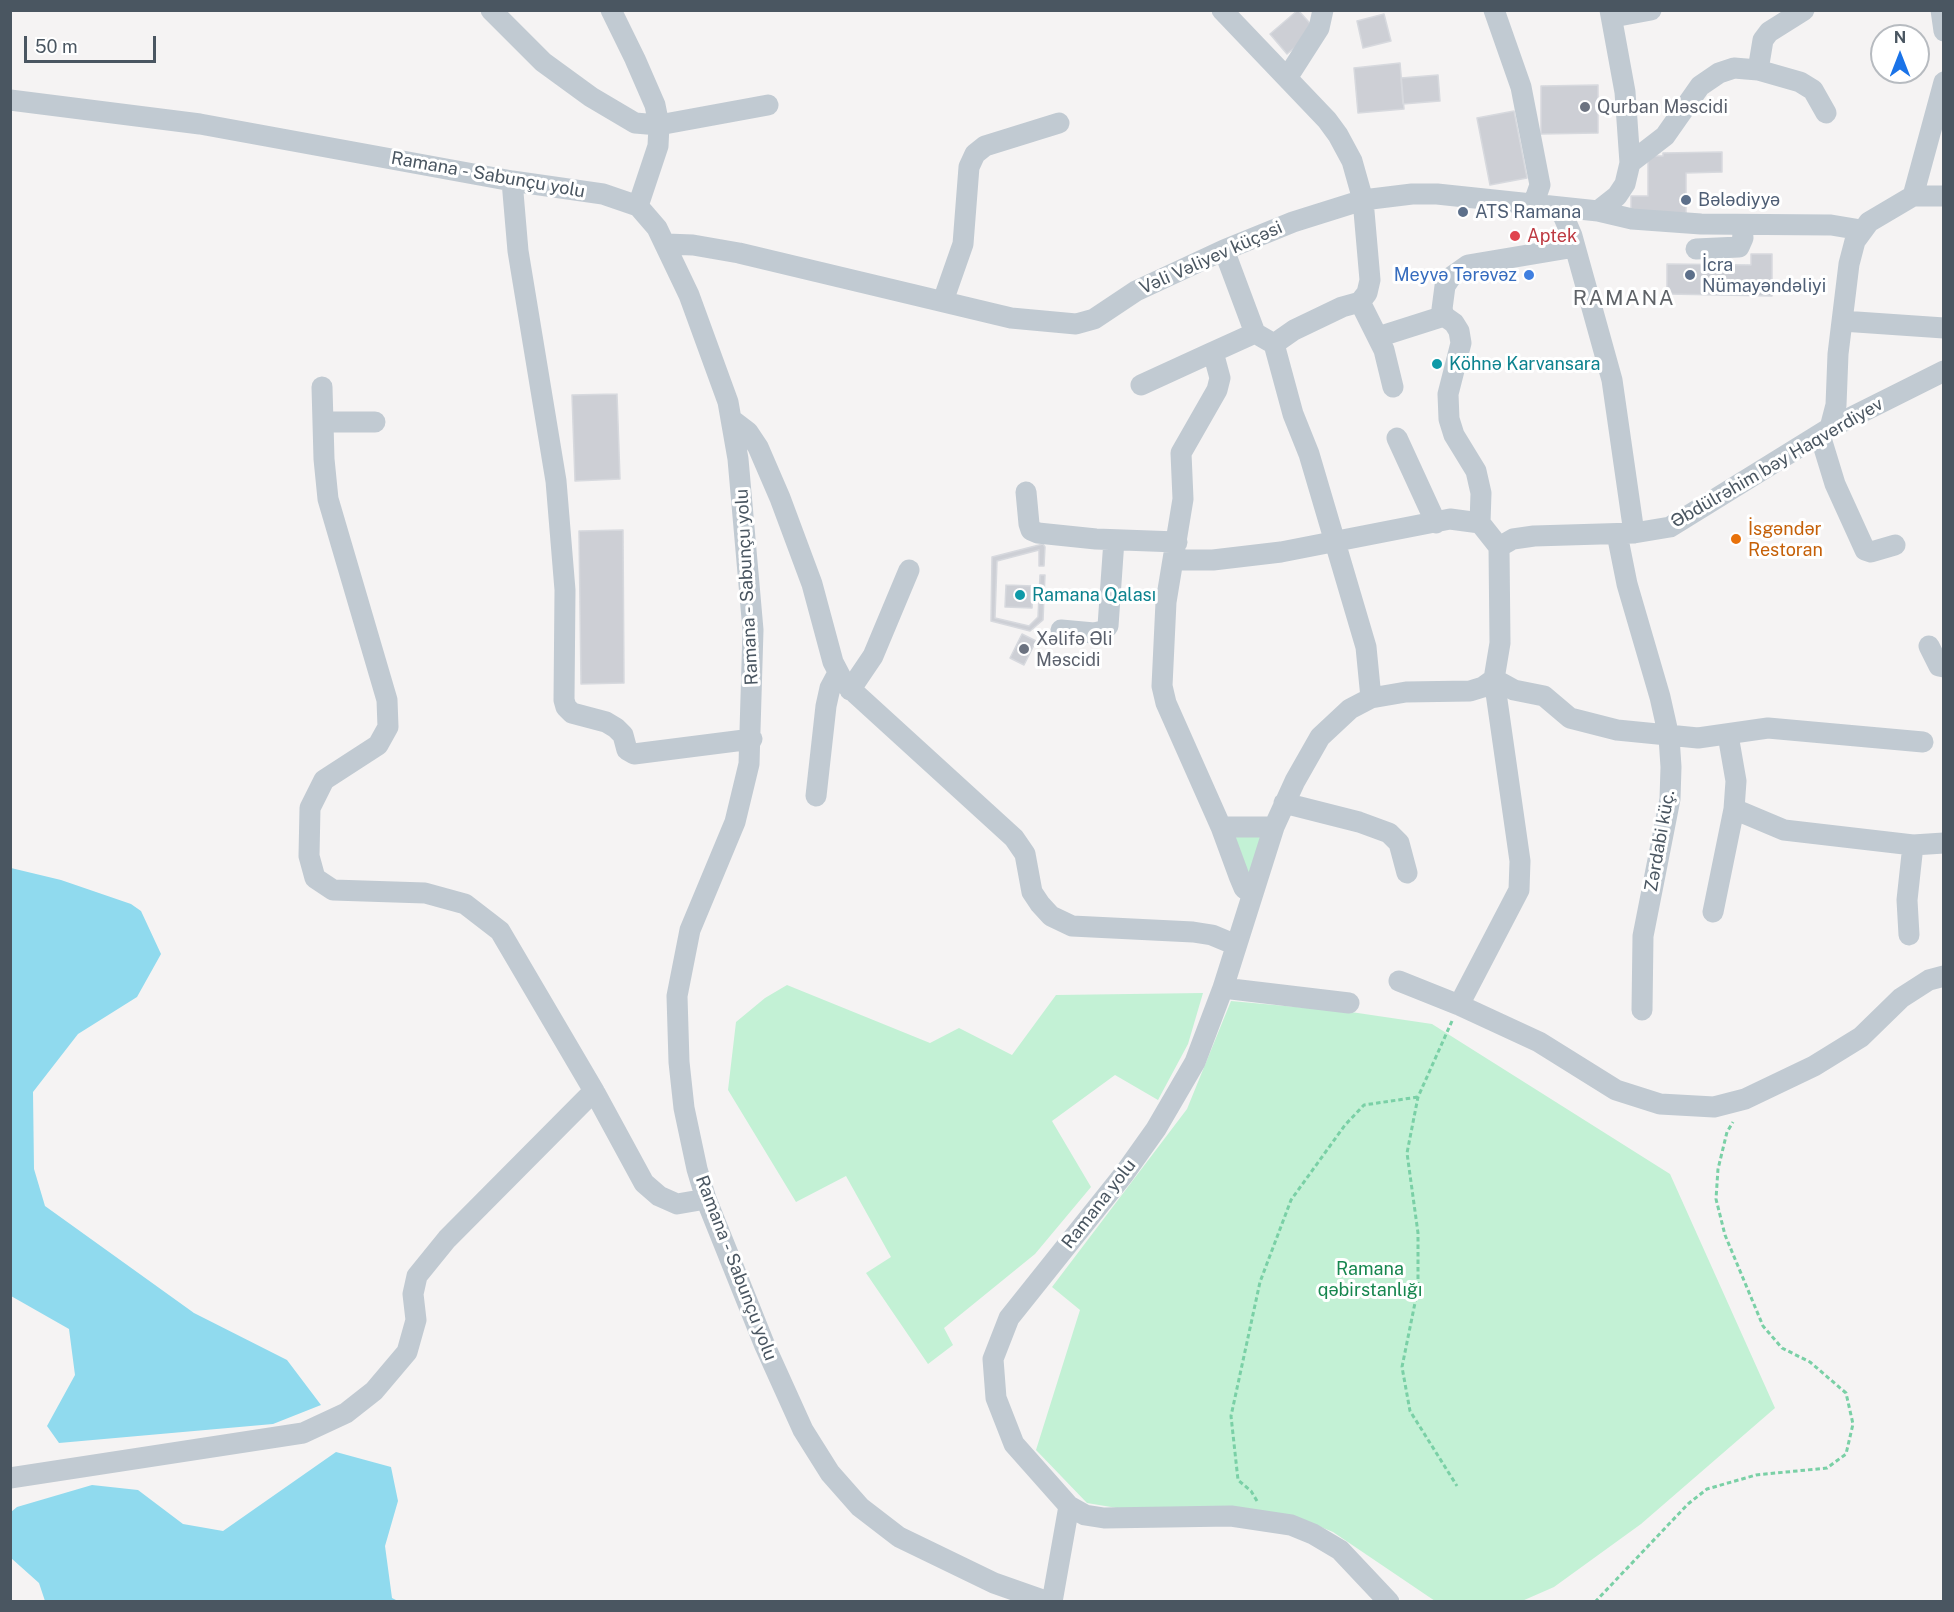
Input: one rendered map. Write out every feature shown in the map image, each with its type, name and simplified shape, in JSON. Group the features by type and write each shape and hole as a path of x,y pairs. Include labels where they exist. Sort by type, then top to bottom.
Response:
{"street":[{"path":"491,10 543,62 591,97 635,123 659,125 768,105"},
{"path":"611,10 636,59 655,105 659,125 658,146 638,206"},
{"path":"1222,10 1338,135 1352,161 1363,200 1370,280 1367,293 1360,302 1342,307 1303,326 1274,344"},
{"path":"1287,78 1319,28 1323,10"},
{"path":"1494,10 1521,87 1543,206 1598,211 1632,219 1742,225 1832,225 1861,230"},
{"path":"1598,211 1617,196 1625,184 1630,163 1625,92 1612,14 1651,10"},
{"path":"1758,70 1763,40 1769,32 1804,10"},
{"path":"1941,10 1944,31"},
{"path":"1630,163 1665,136 1700,86 1719,73 1734,68 1785,76 1806,86 1813,90 1826,113"},
{"path":"1913,196 1944,82"},
{"name":"Ramana - Sabunçu yolu","path":"10,100 200,124 512,181 603,194 621,198 638,206 657,228 666,244 721,378 738,459 751,590 752,739 743,795 735,822 690,930 677,996 679,1062 684,1108 706,1199 765,1346 803,1430 830,1473 860,1507 899,1537 994,1583 1050,1602"},
{"path":"943,301 963,244 969,167 975,154 985,146 1059,123"},
{"path":"512,181 518,251 556,481 565,590 564,700 566,706 572,713 606,722 616,728 622,735 627,750 634,754 752,739"},
{"name":"Vəli Vəliyev küçəsi","path":"666,244 693,245 739,253 1039,322 1086,322 1136,291 1224,250 1293,222 1363,200 1412,194 1437,194 1543,206"},
{"path":"1895,544 1870,552 1864,550 1835,484 1825,431 1836,405 1842,321 1849,264 1855,241 1869,222 1913,196 1944,196"},
{"name":"Zərdabi küç.","path":"1543,206 1563,215 1568,225 1612,380 1626,534 1627,584 1669,737 1670,799 1643,936 1642,1010"},
{"path":"1696,249 1738,247 1743,238 1742,225"},
{"path":"1480,523 1481,493 1476,471 1470,457 1454,435 1449,419 1448,394 1461,343 1454,323 1444,316 1442,309 1445,286 1460,269 1468,265 1575,247"},
{"path":"1224,250 1255,333 1274,344 1290,406 1309,454 1366,647 1371,698"},
{"path":"1360,302 1378,337 1392,387"},
{"path":"1378,337 1444,316"},
{"path":"1842,321 1944,328"},
{"path":"1142,385 1255,333"},
{"path":"1213,352 1220,378 1217,390 1181,453 1183,499 1166,602 1162,686 1166,703 1221,827 1244,888 1252,894"},
{"name":"Əbdülrəhim bəy Haqverdiyev","path":"1499,547 1513,539 1534,536 1659,531 1683,521 1825,431 1944,371"},
{"path":"322,387 328,499 387,700 388,727 378,745 324,780 310,808 309,856 315,878 333,890 425,893 465,904 500,931 594,1091 644,1183 658,1196 677,1204 706,1199"},
{"path":"731,419 748,432 758,447 780,498 812,584 844,682 1014,838 1025,854 1032,892 1051,916 1072,926 1193,932 1236,945"},
{"path":"323,422 375,422"},
{"path":"1397,438 1436,523"},
{"path":"1026,492 1031,530 1038,533 1114,540 1175,551 1258,555 1436,523 1464,519 1480,523 1499,547 1500,643 1494,679 1520,861 1519,890 1459,1005"},
{"path":"1061,630 1094,633 1103,631 1108,626 1114,540"},
{"path":"816,796 830,687 844,682 873,656 909,570"},
{"path":"1929,646 1939,666 1944,667"},
{"path":"1494,679 1514,690 1544,696 1570,718 1617,730 1669,737 1728,735 1753,728 1768,728 1923,742"},
{"name":"Ramana yolu","path":"1389,1602 1340,1550 1313,1534 1260,1519 1231,1516 1123,1520 1085,1515 1069,1506 1014,1444 996,1398 993,1359 1009,1318 1124,1174 1173,1101 1202,1044 1274,827 1284,803 1320,737 1350,710 1371,698 1406,693 1470,691 1483,687 1494,679"},
{"path":"1713,912 1734,809 1736,781 1728,735"},
{"path":"1284,803 1359,822 1389,833 1400,843 1407,873"},
{"path":"1734,809 1784,830 1913,845 1944,843"},
{"path":"1221,827 1274,827"},
{"path":"1909,935 1907,900 1913,845"},
{"path":"1399,981 1459,1005 1539,1042 1616,1090 1640,1099 1690,1107 1714,1107 1745,1099 1814,1066 1861,1037 1901,998 1929,980 1944,976"},
{"path":"1222,988 1349,1003"},
{"path":"10,1478 303,1433 346,1413 374,1391 407,1352 416,1320 412,1294 417,1276 447,1239 594,1091"},
{"path":"1050,1602 1069,1506"}],"path":[{"path":"1457,1486 1410,1411 1402,1366 1418,1288 1418,1233 1407,1153 1418,1097 1459,1005"},
{"path":"1260,1519 1256,1499 1251,1491 1238,1480 1231,1416 1260,1282 1291,1200 1345,1125 1364,1105 1418,1097"},
{"path":"1595,1602 1688,1504 1707,1489 1756,1475 1827,1468 1845,1454 1853,1424 1845,1393 1810,1362 1782,1348 1763,1326 1725,1235 1716,1199 1718,1169 1727,1132 1745,1099"}],"green space":[{"path":"1231,833 1265,834 1251,874 1244,874"},
{"path":"787,985 930,1043 959,1028 1012,1055 1056,995 1203,993 1188,1044 1158,1100 1115,1075 1052,1121 1091,1187 1035,1254 944,1328 953,1345 928,1364 866,1273 891,1257 846,1176 796,1202 728,1090 736,1022 765,998"},
{"name":"Ramana qəbirstanlığı","path":"1231,1001 1351,1012 1432,1024 1670,1174 1775,1408 1641,1524 1554,1587 1522,1601 1435,1601 1333,1532 1301,1519 1123,1509 1087,1503 1036,1450 1080,1310 1052,1287 1187,1109"}],"water":[{"path":"11,868 61,880 131,904 141,911 161,954 137,997 78,1034 33,1092 34,1169 45,1206 194,1313 287,1360 321,1405 273,1424 59,1443 47,1426 75,1375 69,1329 11,1296"},
{"path":"336,1452 391,1467 398,1501 385,1546 392,1598 398,1601 45,1601 39,1583 11,1558 11,1512 17,1507 92,1485 138,1490 183,1524 223,1531"}],"building":[{"path":"1298,10 1316,30 1287,54 1270,34"},
{"path":"1384,14 1391,41 1363,48 1357,21"},
{"path":"1400,63 1404,109 1358,113 1354,68"},
{"path":"1438,75 1440,101 1403,104 1401,78"},
{"path":"1598,85 1598,133 1541,134 1541,86"},
{"path":"1514,111 1527,178 1490,185 1477,118"},
{"path":"1722,152 1722,172 1686,173 1686,213 1631,214 1631,196 1648,196 1648,156 1663,156 1663,153"},
{"path":"1751,254 1772,254 1772,296 1667,294 1667,264 1751,265"},
{"path":"617,394 620,479 575,481 572,395"},
{"path":"623,530 624,683 581,684 579,531"},
{"path":"1043,544 1045,547 1044,566 1039,566 1039,550 997,561 995,618 1029,626 1038,617 1040,575 1045,575 1043,620 1030,631 991,621 992,557"},
{"path":"1006,585 1033,586 1032,608 1005,607"},
{"path":"1022,634 1036,641 1024,665 1010,658"}],"place":[{"name":"Qurban Məscidi","path":"1585,107"},
{"name":"Bələdiyyə","path":"1686,200"},
{"name":"ATS Ramana","path":"1463,212"},
{"name":"Aptek","path":"1515,236"},
{"name":"Meyvə Tərəvəz","path":"1529,275"},
{"name":"İcra Nümayəndəliyi","path":"1690,275"},
{"name":"Köhnə Karvansara","path":"1437,364"},
{"name":"İsgəndər Restoran","path":"1736,539"},
{"name":"Ramana Qalası","path":"1020,595"},
{"name":"Xəlifə Əli Məscidi","path":"1024,649"}],"district":[{"name":"RAMANA","path":"1624,299"}]}
